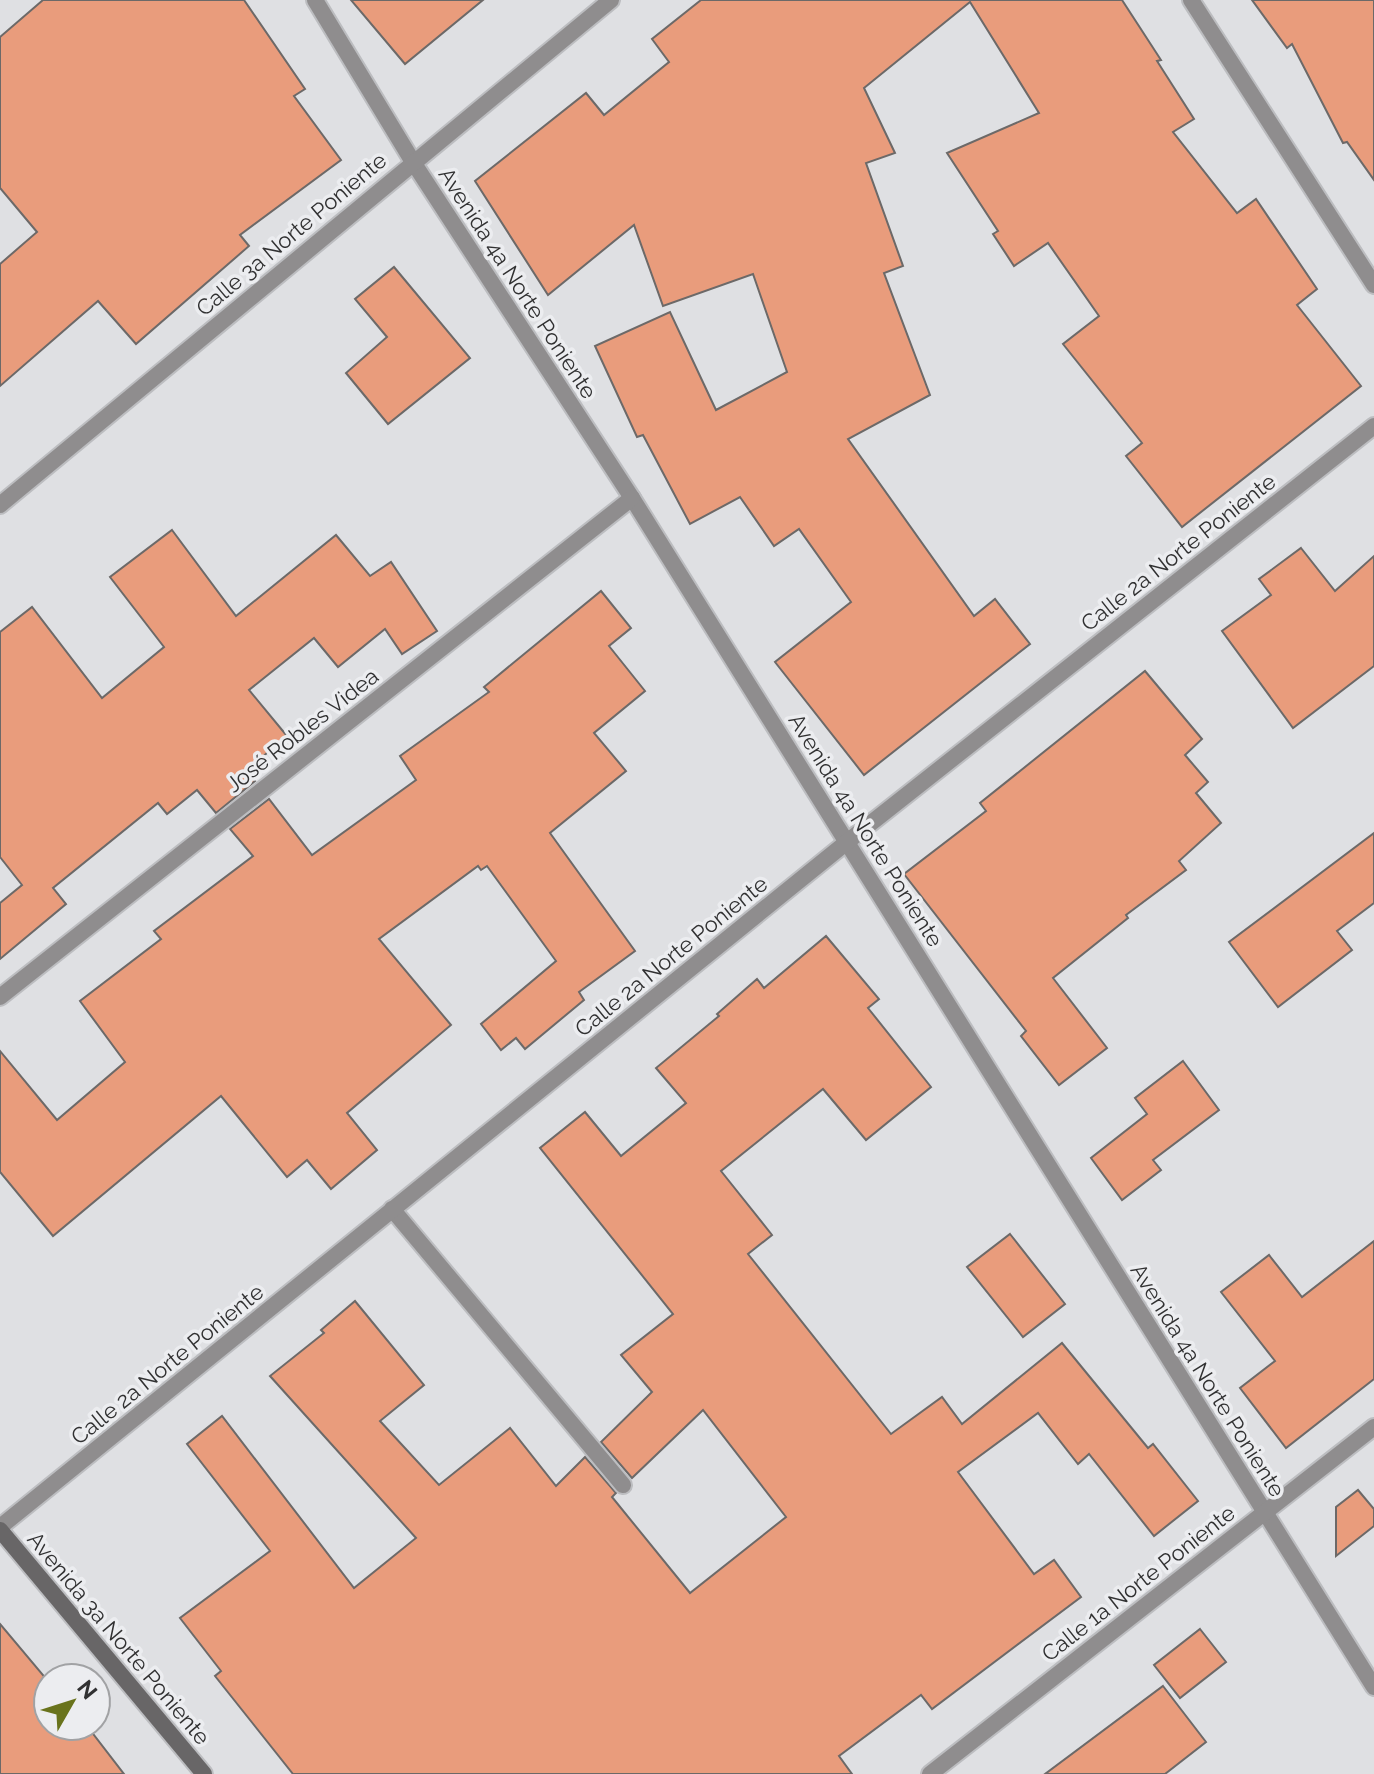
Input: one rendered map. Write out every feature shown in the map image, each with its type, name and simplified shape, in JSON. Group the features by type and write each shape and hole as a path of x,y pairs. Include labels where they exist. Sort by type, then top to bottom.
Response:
{"main road":[{"name":"Avenida 3a Norte Poniente","path":"0,1529 204,1774"}],"street":[{"name":"Avenida 4a Norte Poniente","path":"315,0 413,162 632,498 1374,1687"},
{"name":"Calle 3a Norte Poniente","path":"0,505 611,0"},
{"path":"1191,0 1374,285"},
{"name":"Calle 2a Norte Poniente","path":"0,1529 847,842 1374,426"},
{"name":"José Robles Videa","path":"0,997 632,498"},
{"path":"392,1209 623,1485"},
{"name":"Calle 1a Norte Poniente","path":"930,1774 1374,1427"}],"building":[{"path":"43,0 244,0 305,89 294,96 341,160 240,235 249,246 136,344 98,301 0,386 0,264 37,232 0,188 0,37"},
{"path":"351,0 483,0 405,64"},
{"path":"701,0 1122,0 1194,119 1173,132 1237,213 1256,199 1317,289 1297,305 1361,386 1182,527 1126,456 1142,443 1063,344 1099,316 1048,243 1014,266 993,234 998,231 947,153 1039,113 970,2 864,88 895,153 866,163 903,266 884,273 930,395 848,439 974,616 995,599 1030,644 864,775 775,662 851,602 799,529 774,546 740,497 690,524 643,435 637,437 595,346 670,312 716,410 787,372 753,274 663,306 634,225 548,295 475,181 586,93 604,115 669,62 652,39"},
{"path":"1252,0 1374,0 1374,180 1347,142 1343,143 1292,44 1287,48"},
{"path":"394,267 470,358 388,424 346,373 387,337 355,299"},
{"path":"172,530 236,616 336,535 370,576 391,562 437,631 402,654 385,629 338,667 314,638 249,690 287,736 247,770 255,781 216,813 197,790 167,814 158,803 53,888 66,904 0,959 0,903 22,885 0,857 0,632 32,607 102,698 164,647 110,577"},
{"path":"1301,548 1335,591 1374,556 1374,666 1293,728 1222,631 1271,595 1259,579"},
{"path":"601,591 631,628 609,646 645,691 594,733 626,771 550,833 635,951 579,992 584,1000 525,1049 516,1038 501,1050 481,1024 556,961 487,866 481,870 478,866 379,939 451,1025 347,1113 377,1150 331,1189 307,1160 287,1177 221,1096 53,1236 0,1172 0,1051 57,1120 125,1062 80,1001 161,939 154,931 253,856 230,829 269,799 312,855 416,780 400,756 489,692 484,687"},
{"path":"1145,671 1202,739 1185,755 1208,782 1196,793 1221,823 1179,861 1186,870 1126,915 1128,918 1053,978 1107,1048 1059,1085 1021,1036 1026,1031 904,874 986,811 980,803"},
{"path":"1374,833 1374,903 1337,931 1352,950 1278,1007 1229,942"},
{"path":"826,936 879,999 868,1008 931,1087 866,1140 823,1089 721,1171 772,1235 748,1254 891,1434 942,1397 962,1424 1062,1343 1148,1448 1153,1444 1198,1501 1154,1536 1089,1454 1078,1464 1038,1413 958,1472 1034,1574 1054,1560 1081,1597 932,1709 921,1695 839,1756 852,1774 293,1774 215,1676 221,1671 180,1618 270,1551 187,1444 222,1416 354,1588 416,1538 270,1376 324,1333 321,1330 355,1301 424,1385 380,1421 439,1485 510,1428 556,1486 585,1457 616,1493 612,1497 690,1593 786,1517 703,1410 632,1478 601,1442 652,1392 621,1355 673,1314 540,1148 585,1112 621,1156 686,1103 656,1068 719,1016 717,1014 757,979 764,988"},
{"path":"1183,1061 1219,1110 1153,1160 1161,1170 1122,1200 1091,1158 1147,1114 1135,1098"},
{"path":"1010,1234 1065,1304 1023,1337 967,1267"},
{"path":"1374,1241 1374,1379 1286,1448 1240,1388 1275,1361 1221,1292 1269,1255 1302,1297"},
{"path":"1358,1490 1374,1509 1374,1526 1336,1556 1336,1507"},
{"path":"0,1624 32,1662 32,1742 99,1742 124,1774 0,1774"},
{"path":"1200,1629 1226,1662 1180,1698 1154,1665"},
{"path":"1163,1686 1206,1742 1165,1774 1045,1774"}]}
